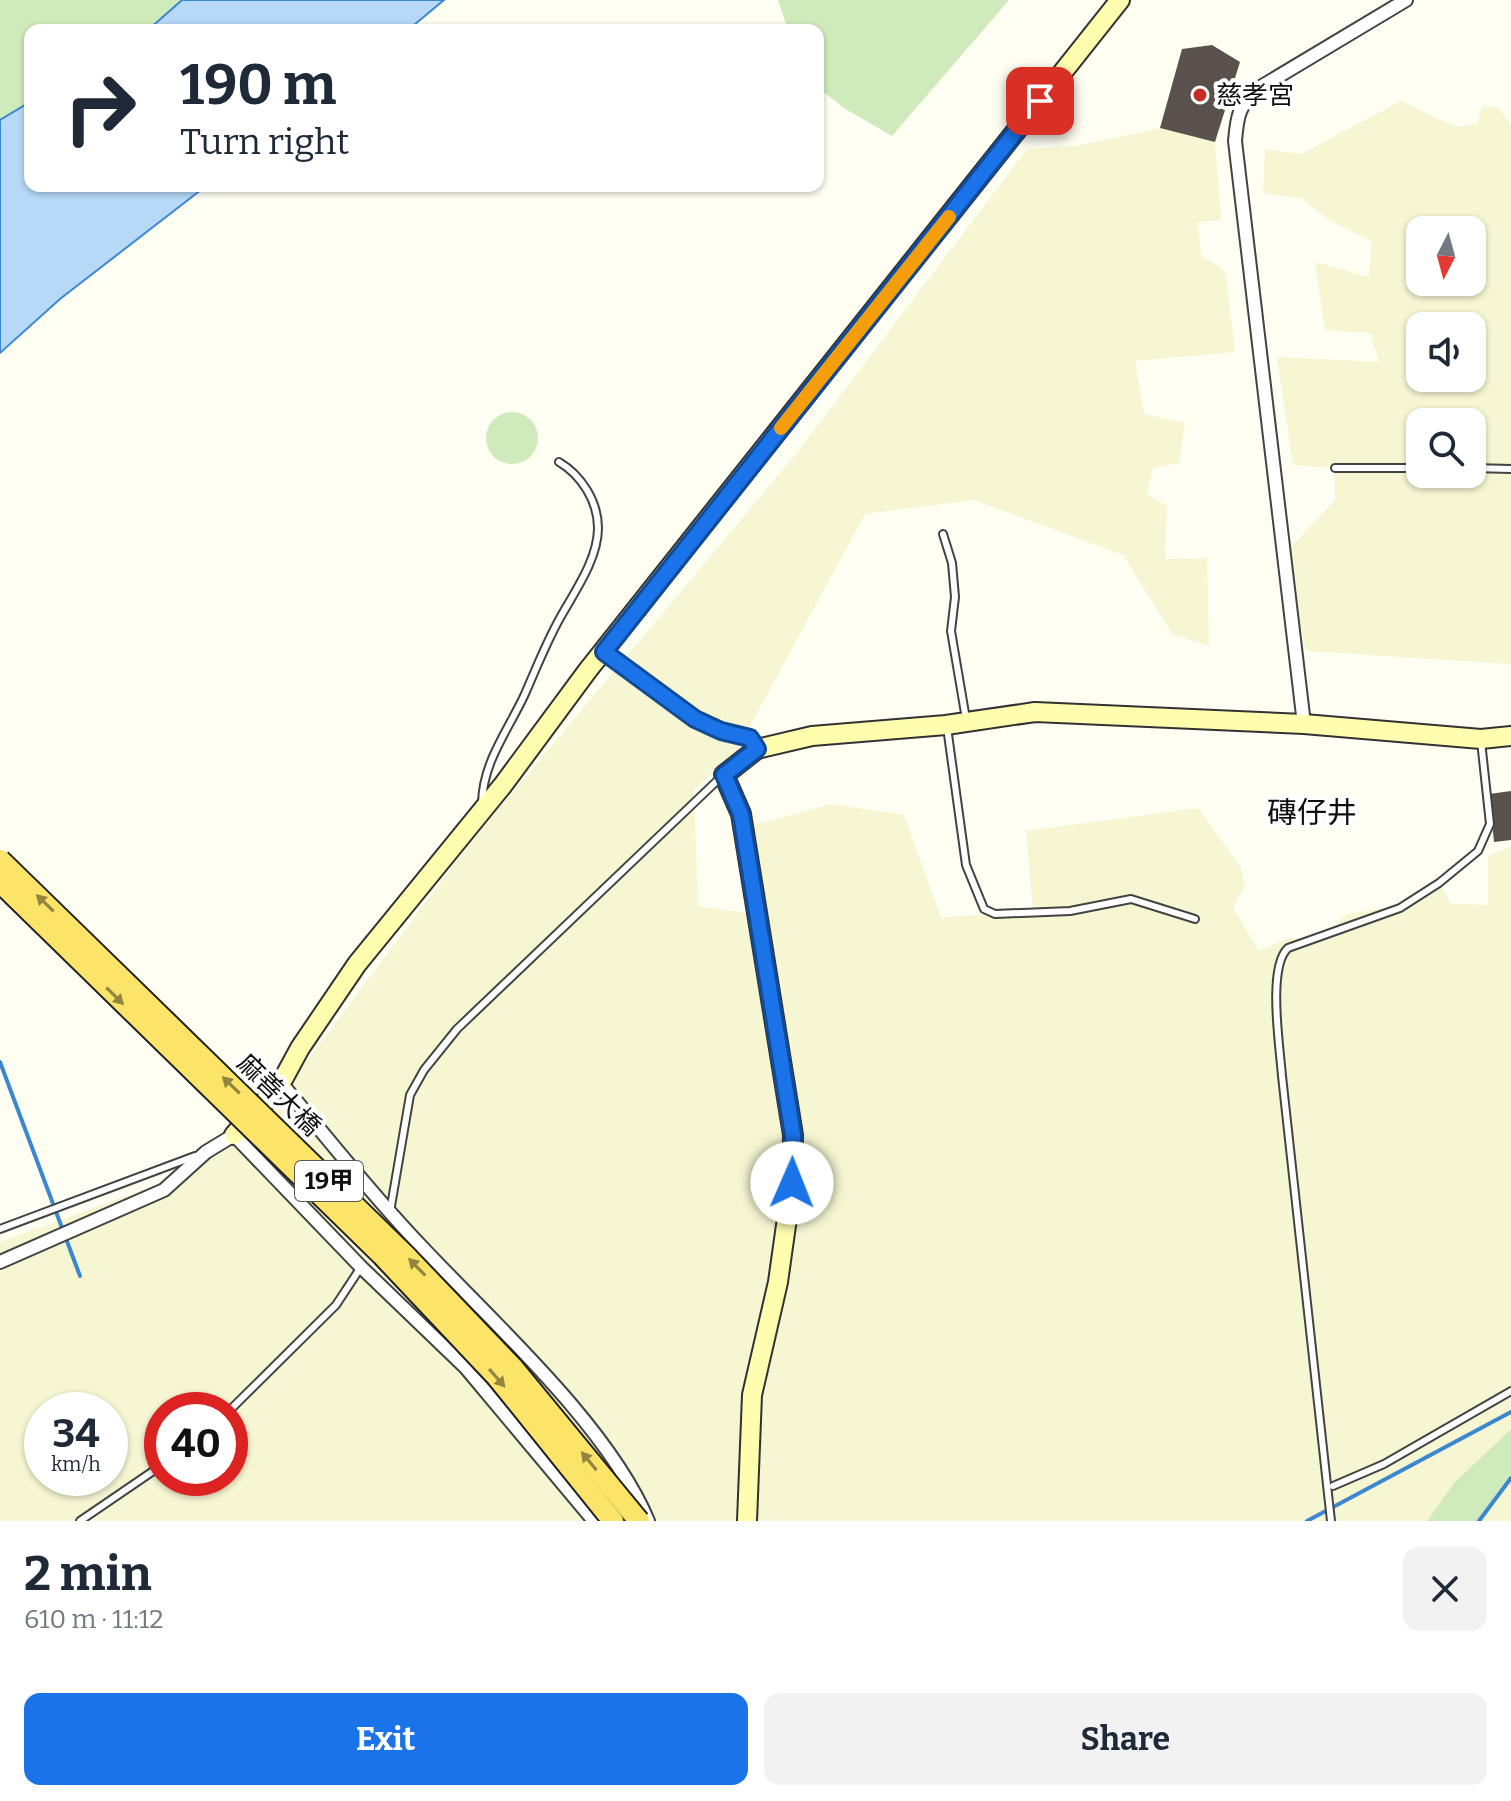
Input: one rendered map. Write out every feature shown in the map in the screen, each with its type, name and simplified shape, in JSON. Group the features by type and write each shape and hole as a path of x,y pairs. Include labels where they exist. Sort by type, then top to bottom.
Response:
{"main road":[{"name":"麻善大橋","path":"0,860 405,1255 514,1369 639,1521"},
{"name":"麻善大橋","path":"0,882 392,1266 497,1377 613,1521"}],"street":[{"path":"0,1262 164,1190 206,1152 234,1135 281,1083 300,1048 357,964 482,810 1120,0"},
{"path":"1304,724 1235,141 1237,117 1241,103 1259,88 1406,0"},
{"path":"747,1521 752,1395 778,1282 792,1183 793,1135 741,814 724,775 757,749 812,736 946,725 1035,712 1304,724 1481,739 1511,736"},
{"path":"281,1083 390,1212 570,1405 636,1493 648,1521"},
{"path":"234,1135 361,1267 466,1368 594,1521"}],"lane":[{"path":"482,810 482,780 546,642 587,569 598,528 590,495 576,472 559,462"},
{"path":"1335,468 1406,468"},
{"path":"1486,468 1511,469"},
{"path":"943,534 952,563 955,597 951,631 967,722"},
{"path":"604,652 695,719 721,731 750,738 757,749"},
{"path":"946,725 966,865 984,909 995,914 1070,911 1131,899 1195,919"},
{"path":"1331,1521 1282,1076 1277,1010 1279,961 1284,951 1299,943 1400,908 1439,883 1478,851 1490,824 1481,739"},
{"path":"390,1212 410,1095 424,1070 457,1029 724,775"},
{"path":"0,1229 206,1152"},
{"path":"248,1392 336,1305 361,1267"},
{"path":"1333,1486 1384,1464 1511,1391"},
{"path":"80,1521 144,1477"}],"green space":[{"path":"0,0 182,0 155,24 24,24 24,106 0,120"},
{"path":"778,0 1009,0 892,136 824,93 824,24 786,24"},
{"path":"1401,101 1456,127 1477,124 1482,107 1497,106 1511,125 1511,664 1306,651 1286,552 1335,500 1335,468 1293,465 1277,357 1379,362 1370,333 1325,330 1315,262 1369,277 1372,241 1328,219 1302,199 1263,193 1265,149 1301,154"},
{"path":"1160,128 1215,142 1221,220 1198,222 1201,255 1225,271 1235,352 1135,361 1144,414 1185,423 1179,463 1153,468 1147,494 1167,506 1165,559 1207,558 1209,646 1172,634 1123,555 974,500 865,514 737,750 694,790 698,906 755,914 747,827 831,804 904,815 941,918 1033,910 1026,831 1198,808 1240,866 1245,884 1233,908 1259,951 1288,938 1324,938 1346,914 1399,906 1440,885 1451,904 1488,905 1488,856 1511,846 1511,1429 1454,1483 1427,1521 0,1521 0,1242 162,1183 244,1130 295,1077 467,847 796,454 1027,149 1077,146"},
{"path":"512,412 531,419 538,438 531,457 512,464 493,457 486,438 493,419"},
{"path":"1511,1429 1511,1482 1481,1521 1427,1521 1454,1483"},
{"path":"1511,1482 1511,1521 1481,1521 1497,1497"}],"water":[{"path":"182,0 444,0 415,24 155,24"},
{"path":"24,106 24,192 198,192 60,299 0,353 0,120"}],"building":[{"name":"慈孝宮","path":"1212,45 1240,62 1215,142 1160,128 1182,49"},
{"path":"1511,791 1511,840 1494,842 1489,794"}],"waterway":[{"path":"0,1062 80,1276"},
{"path":"1307,1521 1511,1412"},
{"path":"1479,1521 1511,1478"}],"slow traffic":[{"path":"781,428 949,217"}],"place":[{"name":"慈孝宮","path":"1200,95"}],"district":[{"name":"磚仔井","path":"1312,813"}],"route":[{"path":"792,1183 793,1135 741,814 724,775 757,749 750,738 721,731 695,719 604,652 1040,101"}]}
